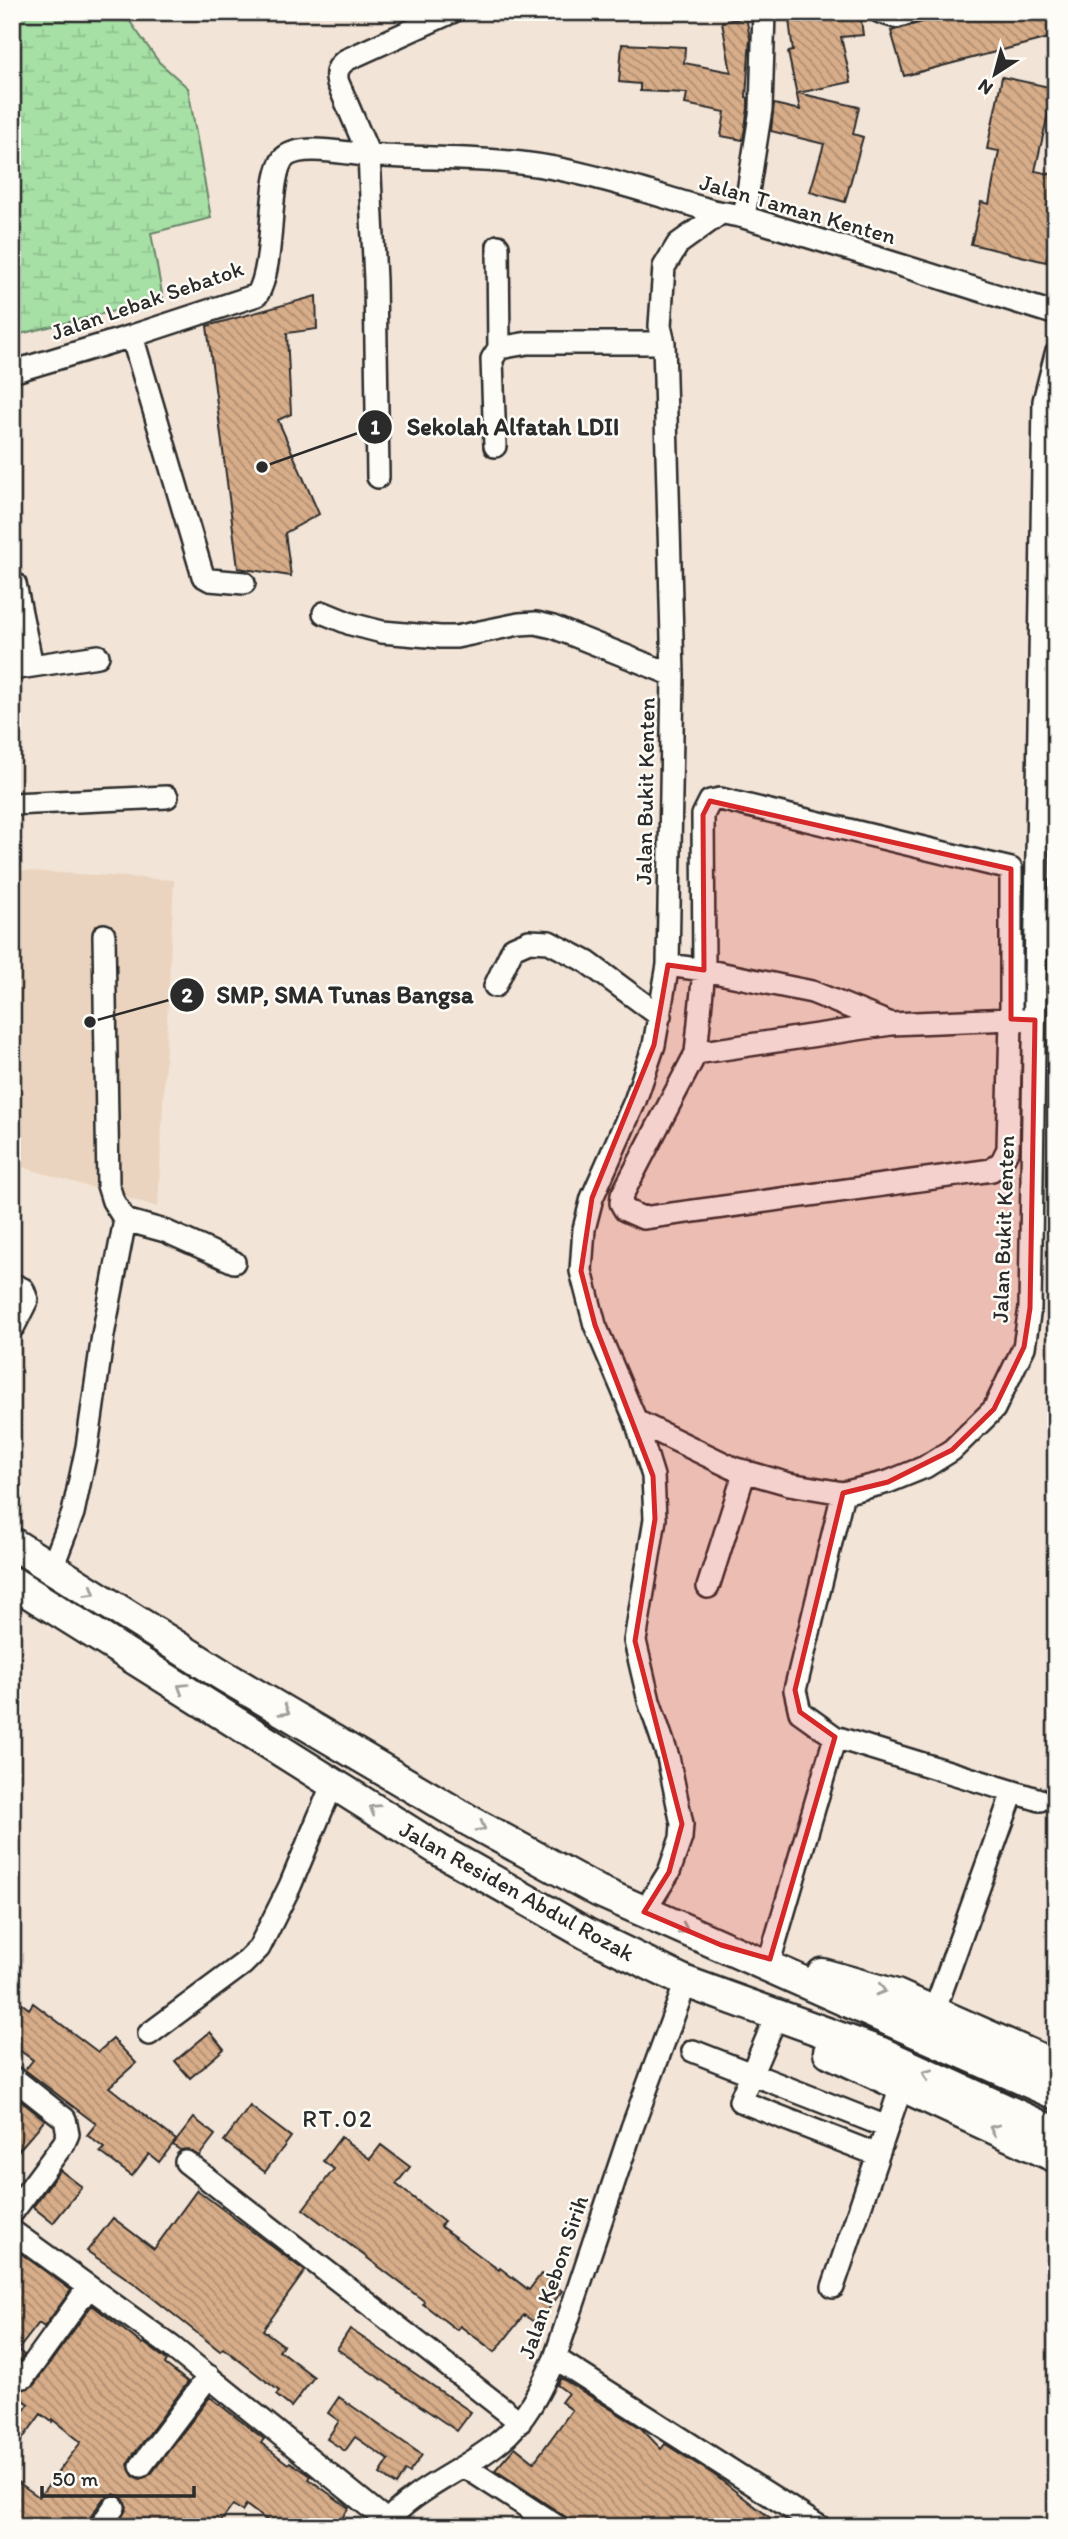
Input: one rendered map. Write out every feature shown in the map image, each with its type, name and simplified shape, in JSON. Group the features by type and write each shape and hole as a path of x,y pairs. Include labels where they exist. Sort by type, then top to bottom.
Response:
{"highway":[{"name":"Jalan Residen Abdul Rozak","path":"12,1543 224,1676 470,1821 598,1891 1056,2094"},
{"name":"Jalan Residen Abdul Rozak","path":"12,1582 439,1850 587,1934 686,1982 878,2052 1056,2133"},
{"path":"720,1945 895,1995 1056,2066"},
{"path":"714,1993 901,2087 1056,2157"}],"street":[{"path":"378,477 375,280 369,155 337,75 339,66 346,60 452,12"},
{"path":"744,217 761,110 764,12"},
{"path":"880,12 896,17 912,12"},
{"name":"Jalan Lebak Sebatok","path":"12,372 132,337 257,295 265,278 273,223 275,182 282,161 291,153 312,150 522,163"},
{"name":"Jalan Taman Kenten","path":"522,163 597,178 744,217 1056,314"},
{"name":"Jalan Bukit Kenten","path":"721,213 678,244 664,267 660,326 664,343 673,675 667,965 654,1045 635,1101 592,1198 584,1229 580,1271 595,1325 636,1421 733,1468 789,1484 843,1493 888,1482 925,1467 952,1450 994,1409 1024,1347 1030,1308 1044,401 1056,354"},
{"path":"495,446 492,359 499,348 498,246"},
{"path":"132,337 203,576 210,580 244,583"},
{"path":"499,348 528,343 664,343"},
{"path":"15,584 22,667 98,656"},
{"path":"324,613 382,632 440,637 536,623 673,675"},
{"path":"12,804 167,797"},
{"path":"720,799 1011,869 1008,1149 1002,1161 992,1170 643,1218 634,1216 625,1210 621,1203 622,1195 696,1053 704,970 702,815 710,801 720,799"},
{"path":"104,935 108,1185 113,1201 125,1220 165,1231 234,1262"},
{"path":"495,986 513,948 529,941 549,942 587,962 660,1016"},
{"path":"667,965 812,992 891,1024"},
{"path":"696,1053 891,1024 1035,1020"},
{"path":"52,1569 73,1513 125,1220"},
{"path":"12,1284 23,1289 27,1300 14,1326"},
{"path":"636,1421 653,1476 655,1519 635,1641 649,1701 668,1757 682,1824 681,1838 668,1872 644,1912"},
{"path":"708,1587 746,1471"},
{"path":"843,1493 795,1689 800,1712 835,1737 1040,1800"},
{"path":"770,1959 835,1737"},
{"path":"149,2034 243,1964 259,1948 290,1886 333,1783"},
{"path":"934,2012 1013,1792"},
{"name":"Jalan Kebon Sirih","path":"385,2524 410,2499 500,2442 520,2422 543,2385 555,2358 632,2127 686,1982"},
{"path":"773,2024 740,2101 878,2155"},
{"path":"692,2051 887,2127"},
{"path":"12,2077 65,2119 68,2134 12,2213"},
{"path":"833,2287 901,2087"},
{"path":"186,2162 520,2422"},
{"path":"12,2231 209,2376 385,2524"},
{"path":"24,2377 88,2288"},
{"path":"555,2358 820,2527"},
{"path":"141,2466 209,2376"},
{"path":"464,2466 558,2527"},
{"path":"100,2527 114,2507"}],"highlighted area":[{"path":"710,801 1011,869 1011,1019 1035,1020 1030,1308 1024,1347 994,1409 952,1450 888,1482 843,1493 795,1690 800,1712 835,1737 770,1959 721,1945 644,1912 669,1872 682,1824 635,1641 655,1519 653,1476 595,1325 581,1271 592,1198 654,1045 668,965 704,970 703,815"}],"shaded area":[{"path":"12,870 174,880 158,1207 12,1164"}],"green space":[{"path":"12,12 123,12 159,62 188,88 211,218 151,233 163,299 12,336"}],"building":[{"path":"788,12 860,12 863,35 841,37 851,82 798,93 859,107 853,134 863,137 845,202 810,192 824,144 771,131 774,104 800,110 788,52 793,51"},
{"path":"957,12 1053,12 1056,36 904,76 891,31"},
{"path":"746,17 750,38 746,97 748,108 743,140 721,136 725,112 685,104 687,93 640,91 640,84 619,82 622,44 685,47 684,63 731,72 722,22"},
{"path":"1002,77 1054,88 1035,171 1056,175 1050,219 1056,221 1046,262 971,244 981,202 989,204 999,151 987,149"},
{"path":"316,296 317,329 287,333 291,414 278,420 319,514 285,533 291,576 238,568 207,326"},
{"path":"12,1996 29,2009 33,2003 98,2052 113,2039 136,2063 109,2087 176,2140 159,2162 149,2154 132,2176 100,2152 104,2148 87,2135 96,2124 25,2070 33,2060 12,2045"},
{"path":"210,2032 224,2049 190,2078 175,2061"},
{"path":"12,2094 45,2120 12,2158"},
{"path":"250,2106 291,2137 265,2172 224,2141"},
{"path":"194,2118 215,2135 199,2156 188,2149 180,2150 173,2145"},
{"path":"341,2137 370,2159 381,2145 410,2167 396,2184 444,2222 440,2226 499,2270 500,2268 529,2290 541,2274 562,2291 537,2324 524,2315 495,2352 460,2326 457,2330 423,2304 424,2301 303,2209 334,2169 323,2161"},
{"path":"60,2170 82,2187 53,2223 33,2207"},
{"path":"197,2190 305,2271 263,2330 283,2345 279,2350 314,2377 291,2407 276,2395 279,2391 223,2348 220,2351 135,2284 87,2251 113,2218 154,2249"},
{"path":"12,2247 71,2290 44,2327 39,2323 18,2350 24,2355 12,2372"},
{"path":"92,2305 167,2360 165,2364 188,2382 131,2458 128,2465 133,2476 140,2479 151,2474 210,2397 264,2439 261,2443 288,2464 290,2462 311,2476 309,2479 349,2508 336,2527 276,2527 246,2505 242,2511 233,2505 217,2527 116,2527 127,2507 122,2497 114,2494 103,2499 89,2519 87,2527 12,2527 12,2478 39,2497 81,2442 41,2414 12,2453 12,2426 29,2404 12,2391 12,2383 22,2390 34,2385"},
{"path":"350,2329 471,2412 457,2431 337,2349"},
{"path":"561,2378 641,2428 661,2449 665,2444 713,2474 782,2527 581,2527 495,2470 515,2447 534,2462 572,2410 561,2402 568,2393 557,2385"},
{"path":"339,2397 422,2455 409,2473 405,2471 396,2485 380,2474 389,2460 355,2437 345,2451 327,2439 339,2421 328,2413"}],"place":[{"name":"Sekolah Alfatah LDII","path":"262,467"},
{"name":"SMP, SMA Tunas Bangsa","path":"90,1022"}],"district":[{"name":"RT.02","path":"338,2118"}]}
